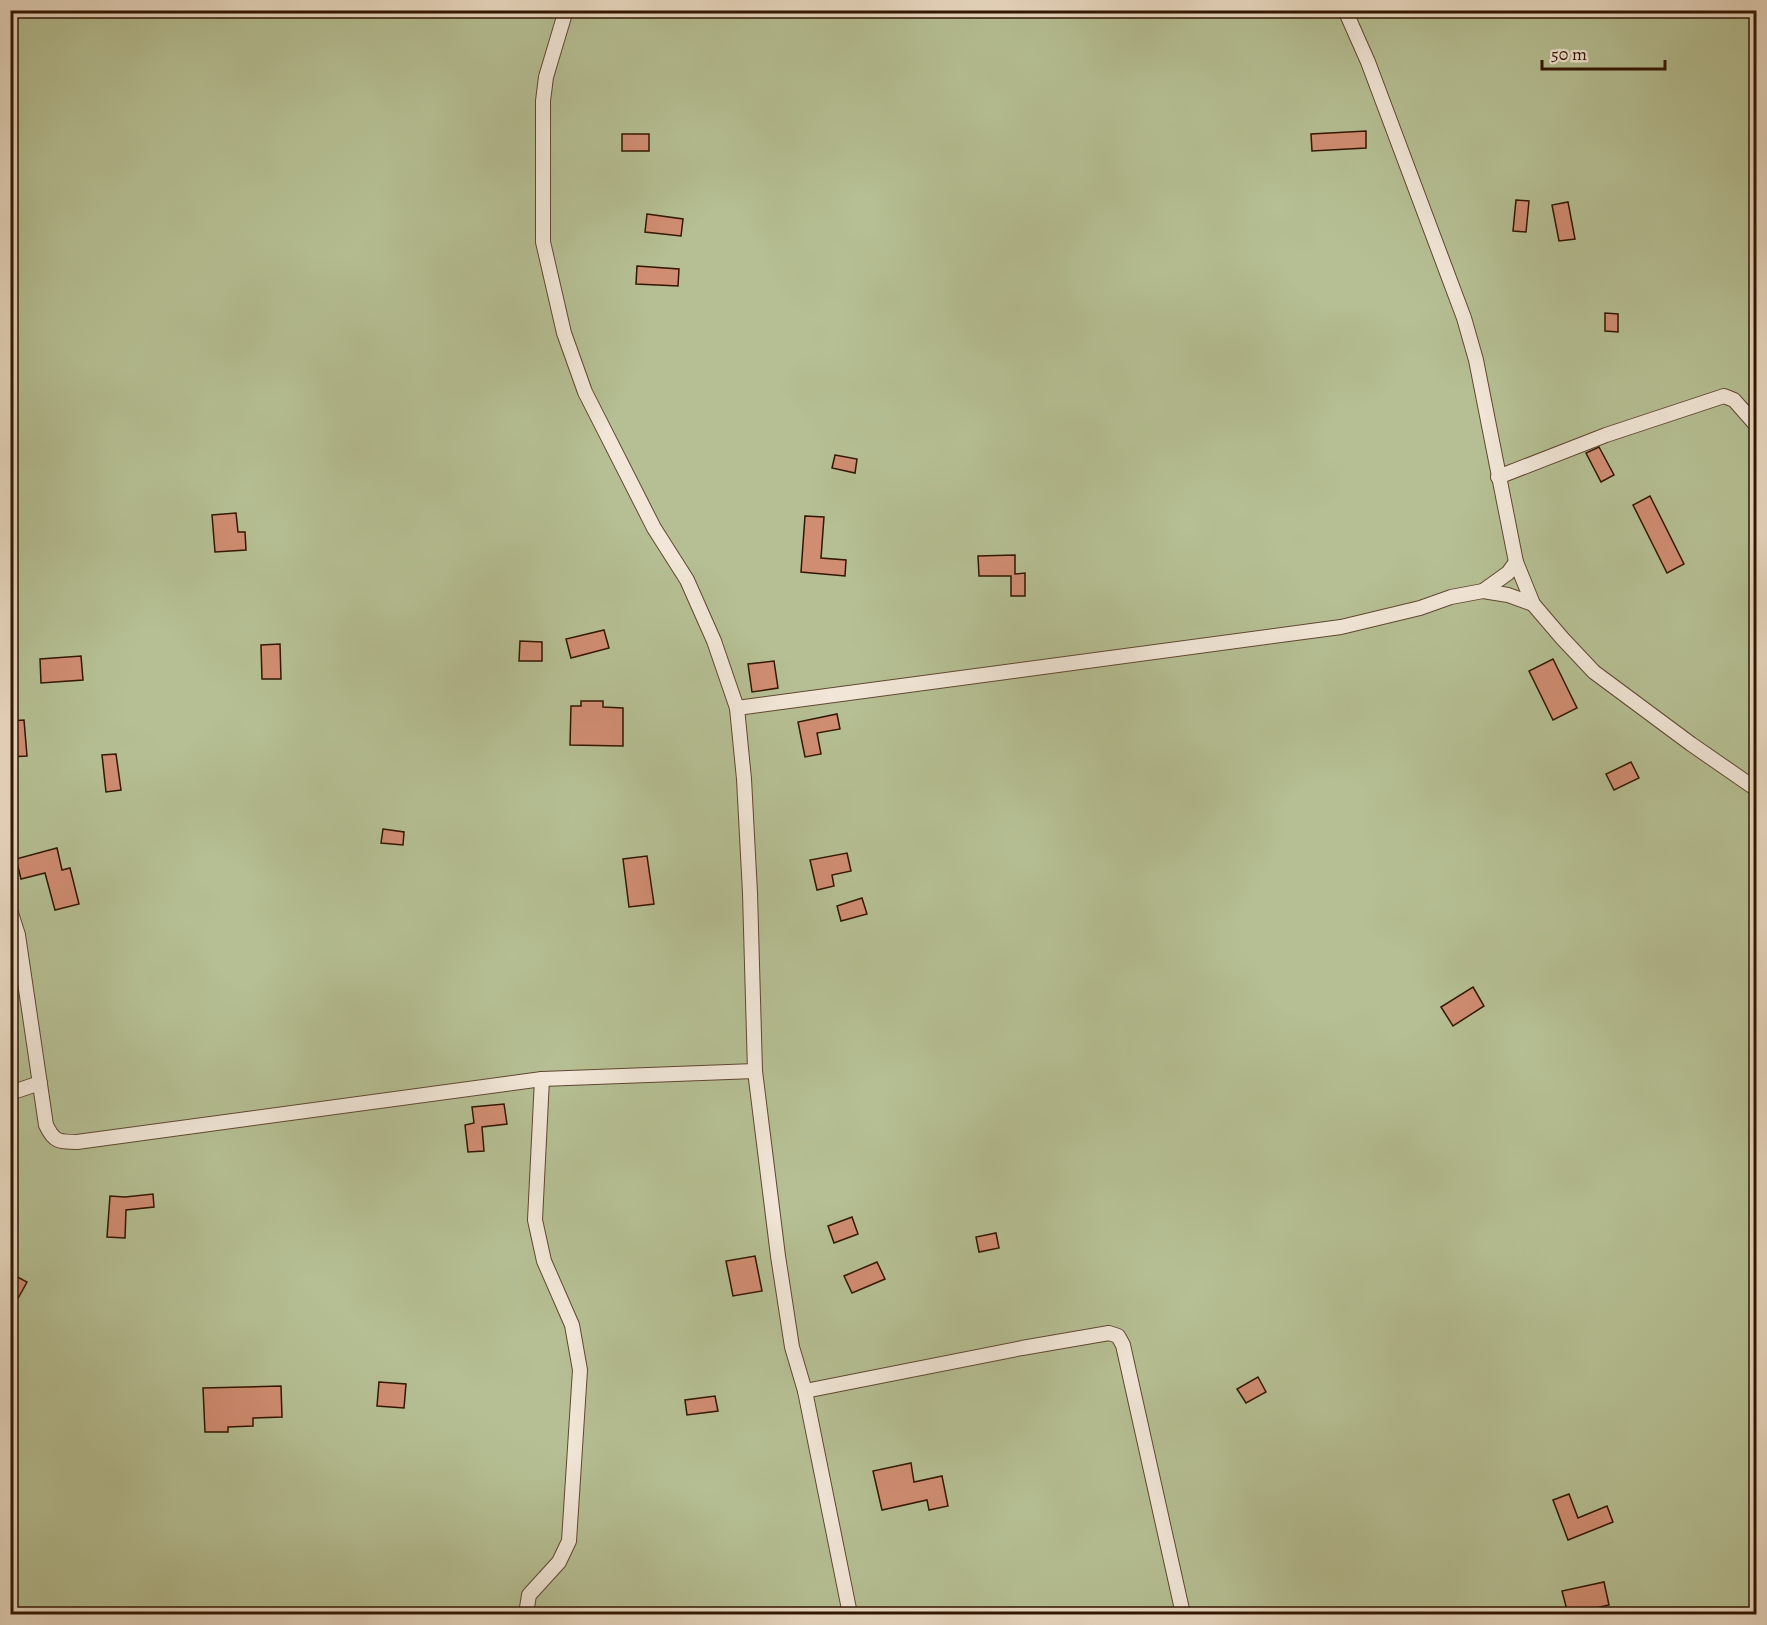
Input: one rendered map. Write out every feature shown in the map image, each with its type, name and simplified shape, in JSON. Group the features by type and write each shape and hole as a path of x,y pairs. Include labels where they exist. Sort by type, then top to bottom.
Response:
{"street":[{"path":"566,10 546,77 543,101 543,242 564,333 585,392 654,528 687,580 714,641 737,708 744,779 750,893 754,1071 792,1347 805,1392 850,1614"},
{"path":"1345,10 1368,62 1464,318 1476,360 1516,562 1533,604 1594,672 1756,789"},
{"path":"1498,477 1606,435 1724,396 1734,400 1756,425"},
{"path":"1483,591 1508,573 1516,562"},
{"path":"737,708 1341,627 1420,608 1452,597 1483,591 1508,595 1533,604"},
{"path":"10,910 18,935 46,1125 51,1136 61,1142 77,1142 542,1079 754,1071"},
{"path":"526,1614 529,1595 559,1562 569,1541 580,1370 572,1325 544,1261 535,1220 542,1079"},
{"path":"10,1093 40,1083"},
{"path":"805,1392 1022,1348 1109,1333 1118,1336 1123,1345 1183,1614"}],"green space":[{"path":"11,11 1756,11 1756,1614 11,1614"}],"building":[{"path":"1366,131 1366,148 1312,151 1311,134"},
{"path":"622,134 649,134 649,151 622,151"},
{"path":"1516,200 1529,201 1526,232 1513,231"},
{"path":"1568,202 1575,239 1559,241 1552,205"},
{"path":"647,214 683,219 681,236 645,232"},
{"path":"637,266 679,269 678,286 636,284"},
{"path":"1605,313 1618,314 1618,332 1605,331"},
{"path":"1599,447 1614,475 1601,482 1586,453"},
{"path":"835,455 857,459 855,473 832,468"},
{"path":"1650,496 1684,564 1667,573 1633,505"},
{"path":"236,513 238,532 245,532 246,550 215,552 212,515"},
{"path":"805,516 824,517 821,558 846,560 845,576 801,572"},
{"path":"1015,555 1015,574 1025,573 1025,596 1011,596 1011,576 979,576 978,556"},
{"path":"604,630 609,648 571,658 566,639"},
{"path":"520,641 542,642 542,661 519,661"},
{"path":"280,644 281,679 262,679 261,645"},
{"path":"81,656 83,680 41,683 40,659"},
{"path":"1553,659 1577,708 1553,720 1529,671"},
{"path":"774,661 778,688 752,692 748,664"},
{"path":"581,701 603,701 603,707 623,708 623,746 570,745 571,706 581,706"},
{"path":"837,714 840,729 817,733 821,754 805,757 798,722"},
{"path":"24,720 27,756 10,757 10,721"},
{"path":"116,754 121,790 106,792 102,755"},
{"path":"1631,762 1639,778 1614,790 1606,774"},
{"path":"383,829 404,832 403,845 381,843"},
{"path":"57,848 62,870 70,868 79,904 55,910 45,873 21,879 16,859"},
{"path":"847,853 851,871 832,875 834,886 817,890 810,860"},
{"path":"647,856 654,904 629,907 623,859"},
{"path":"862,898 867,914 841,921 837,906"},
{"path":"1473,987 1484,1006 1453,1026 1441,1007"},
{"path":"504,1104 507,1124 482,1127 484,1151 468,1152 465,1125 474,1123 472,1107"},
{"path":"153,1194 154,1207 126,1210 125,1238 107,1237 110,1196"},
{"path":"852,1217 858,1234 834,1243 828,1226"},
{"path":"996,1233 999,1248 979,1252 976,1237"},
{"path":"755,1256 762,1291 733,1296 726,1261"},
{"path":"877,1262 885,1279 852,1293 844,1276"},
{"path":"10,1273 27,1282 10,1313"},
{"path":"1258,1377 1266,1392 1246,1403 1237,1389"},
{"path":"379,1382 406,1384 404,1408 377,1406"},
{"path":"281,1386 282,1417 253,1418 253,1426 228,1427 228,1432 205,1432 203,1388"},
{"path":"715,1396 718,1411 687,1415 685,1400"},
{"path":"911,1463 914,1482 942,1476 948,1506 929,1510 927,1500 882,1510 873,1471"},
{"path":"1569,1494 1578,1518 1607,1506 1613,1522 1568,1540 1553,1500"},
{"path":"1604,1582 1609,1605 1568,1614 1562,1591"}]}
